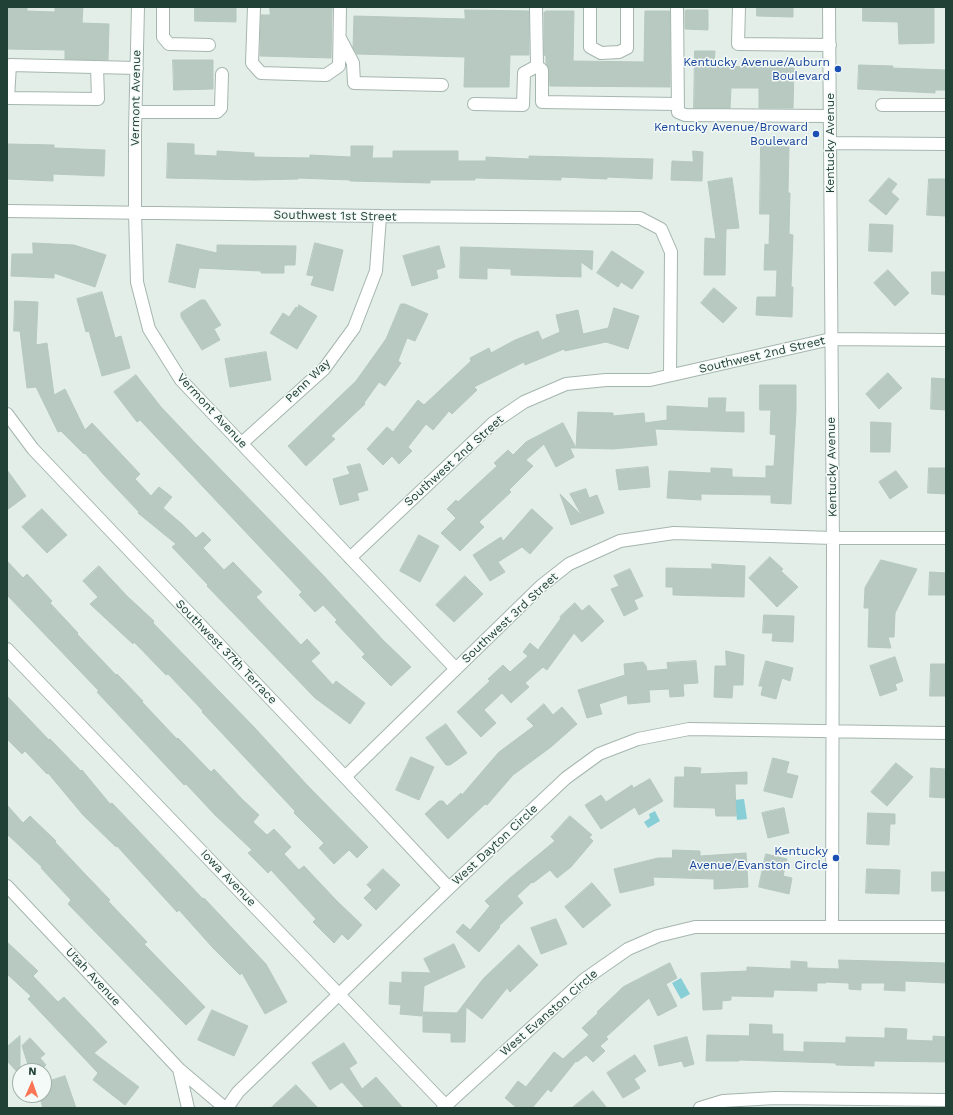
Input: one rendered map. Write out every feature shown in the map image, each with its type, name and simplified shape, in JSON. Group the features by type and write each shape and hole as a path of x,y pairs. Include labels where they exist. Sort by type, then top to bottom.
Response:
{"street":[{"name":"Vermont Avenue","path":"138,7 135,213 137,282 149,329 181,380 456,669"},
{"path":"163,7 162,37 169,44 209,45"},
{"path":"254,7 252,63 261,72 326,75 339,66 340,7"},
{"path":"536,7 537,66"},
{"path":"590,7 590,47 601,53 619,52 627,48 627,7"},
{"path":"677,7 678,112 685,115 830,116"},
{"path":"739,7 738,44 830,45"},
{"name":"Kentucky Avenue","path":"829,7 833,538 832,927"},
{"path":"340,39 353,63 354,83 442,85"},
{"path":"97,67 98,99 8,98 10,65 97,67 137,68"},
{"path":"474,104 523,105 524,73 537,66"},
{"path":"537,66 542,70 542,102 678,104"},
{"path":"136,112 217,112 221,108 222,74"},
{"path":"882,105 946,105"},
{"path":"830,142 946,144"},
{"name":"Southwest 1st Street","path":"7,211 640,218 661,229 671,252 670,375"},
{"name":"Penn Way","path":"242,443 324,369 354,328 376,271 380,216"},
{"name":"Southwest 2nd Street","path":"350,558 493,423 524,402 566,384 606,380 650,380 831,339 946,340"},
{"name":"Southwest 37th Terrace","path":"7,414 33,449 449,888"},
{"name":"Southwest 3rd Street","path":"345,777 541,586 569,564 620,541 674,533 833,538 946,538"},
{"name":"Iowa Avenue","path":"7,649 446,1107"},
{"name":"West Dayton Circle","path":"226,1108 238,1092 449,888 566,778 599,754 638,739 689,729 946,733"},
{"name":"Utah Avenue","path":"7,886 179,1069 226,1108"},
{"name":"West Evanston Circle","path":"446,1107 586,979 628,949 658,936 695,927 946,928"},
{"path":"179,1069 188,1108"},
{"path":"700,1108 723,1101 775,1098 946,1100"}],"water":[{"path":"744,799 747,819 737,820 734,800"},
{"path":"655,811 660,821 648,828 644,822 650,818 649,814"},
{"path":"681,978 690,994 681,999 672,983"}],"building":[{"path":"7,7 27,7 27,11 55,12 55,7 83,7 82,23 109,24 108,60 65,59 65,50 7,49"},
{"path":"195,7 236,7 236,22 195,21"},
{"path":"270,7 332,8 331,58 260,56 261,15 270,15"},
{"path":"757,7 793,7 793,17 757,16"},
{"path":"863,7 934,7 934,43 899,44 898,22 863,21"},
{"path":"465,10 529,11 529,55 510,55 509,87 464,87 465,57 357,54 353,48 354,16 465,19"},
{"path":"686,10 708,10 708,30 685,29"},
{"path":"574,11 573,61 644,62 645,11 670,11 670,87 550,86 549,70 546,63 546,56 544,55 544,12"},
{"path":"695,51 715,51 714,66 794,68 793,108 759,108 759,88 731,88 730,108 694,108"},
{"path":"173,60 213,60 213,89 174,90"},
{"path":"859,65 946,70 946,90 935,90 935,93 858,89"},
{"path":"168,143 194,144 194,155 217,156 217,151 254,153 254,157 310,158 310,155 351,157 351,146 373,146 372,158 393,158 393,151 458,151 458,161 486,161 486,157 529,159 529,156 653,159 652,179 607,177 607,179 561,177 561,180 475,178 475,180 430,180 430,183 298,178 254,180 167,178"},
{"path":"7,144 54,145 54,148 105,150 104,176 53,174 53,181 7,179"},
{"path":"761,146 789,147 789,234 793,235 791,287 793,287 792,317 756,315 757,297 776,297 777,270 764,270 765,244 769,245 770,214 760,214"},
{"path":"693,151 703,152 702,181 671,180 672,161 693,162"},
{"path":"732,178 739,228 726,229 725,275 704,275 705,238 716,239 708,182"},
{"path":"889,178 897,184 891,192 899,199 886,215 869,201"},
{"path":"929,179 946,179 946,216 927,215"},
{"path":"870,224 893,225 892,252 869,251"},
{"path":"33,243 74,245 106,255 95,287 54,273 54,278 11,276 12,254 33,254"},
{"path":"315,243 343,250 333,291 311,285 314,276 307,275"},
{"path":"177,244 217,253 217,245 296,246 295,265 284,265 284,273 261,273 261,271 199,268 195,288 169,282"},
{"path":"439,246 445,267 436,270 438,278 412,286 403,256"},
{"path":"461,247 593,251 592,270 581,262 581,277 511,275 511,269 487,268 487,279 460,278"},
{"path":"612,251 644,272 632,289 621,282 618,287 597,273"},
{"path":"888,270 909,293 895,306 874,283"},
{"path":"932,272 946,272 946,295 932,294"},
{"path":"714,288 737,308 723,323 701,303"},
{"path":"102,292 115,338 121,336 130,368 102,376 89,331 86,332 77,299"},
{"path":"201,300 205,300 221,325 214,329 220,340 202,350 181,317 181,313"},
{"path":"15,301 38,302 36,345 47,343 54,395 65,389 85,430 92,423 140,474 135,479 151,496 159,487 172,497 163,508 196,538 203,532 211,540 203,548 224,570 233,562 262,592 256,597 301,645 307,639 320,653 311,661 333,685 336,681 365,703 350,724 315,698 207,586 208,585 172,547 176,544 138,513 139,512 85,453 84,454 61,431 58,432 36,387 27,388 20,331 14,331"},
{"path":"401,304 405,304 428,314 415,341 407,338 398,361 401,363 385,386 379,382 364,403 365,404 331,436 335,439 306,466 288,446 356,381 386,339"},
{"path":"299,305 317,316 297,349 270,333 283,313 289,317"},
{"path":"614,308 639,316 628,349 606,342 565,351 564,349 525,365 524,362 474,387 477,390 452,414 449,411 433,430 426,424 408,447 412,451 399,464 392,456 383,465 367,449 387,427 393,432 418,400 424,405 471,361 470,358 489,348 491,353 515,340 538,331 542,340 560,332 556,315 578,310 583,334 608,328"},
{"path":"266,352 271,380 230,387 225,359"},
{"path":"888,373 902,388 879,409 866,394"},
{"path":"136,375 161,407 322,574 383,640 411,667 391,686 362,657 365,654 335,622 337,620 323,605 315,612 299,595 302,592 140,420 137,422 114,392"},
{"path":"932,378 946,379 946,410 931,409"},
{"path":"760,385 796,385 791,504 771,503 771,495 701,494 701,500 667,498 669,471 711,473 711,468 732,469 732,477 766,478 766,466 774,466 776,435 770,434 771,410 760,410"},
{"path":"709,398 726,398 725,412 744,412 744,432 655,429 657,445 613,449 576,448 578,412 613,413 613,416 644,413 645,423 667,420 667,406 708,408"},
{"path":"871,422 891,423 890,452 871,452"},
{"path":"563,423 576,448 570,448 574,457 556,467 544,444 526,460 533,466 509,490 511,492 479,522 484,527 460,551 441,533 456,518 447,509 456,500 458,502 497,466 494,463 508,450 513,455 526,442"},
{"path":"360,464 368,490 357,493 359,500 340,505 333,479 350,474 347,467"},
{"path":"648,467 650,487 619,490 616,470"},
{"path":"929,468 946,468 946,494 928,493"},
{"path":"7,470 26,496 7,510"},
{"path":"896,471 908,487 890,499 879,482"},
{"path":"586,489 589,498 597,495 604,513 571,525 560,494 582,516 570,494"},
{"path":"42,509 67,535 47,553 22,527"},
{"path":"532,509 553,528 530,554 522,547 498,562 505,572 490,581 473,555 501,537 503,541"},
{"path":"419,535 439,546 420,582 400,571"},
{"path":"770,557 783,569 781,571 798,587 777,607 749,578"},
{"path":"881,560 917,569 895,613 894,637 888,637 891,648 868,647 869,608 864,608 865,588"},
{"path":"7,561 23,578 27,574 52,601 50,603 78,633 77,634 143,701 142,702 177,739 178,738 211,772 214,769 259,815 253,822 267,835 274,829 291,847 284,854 299,870 304,866 362,925 348,940 342,934 334,943 313,922 316,919 271,870 268,873 248,853 252,850 215,815 186,784 184,785 97,692 99,691 7,595"},
{"path":"712,564 745,566 744,597 673,595 673,587 666,587 666,568 712,569"},
{"path":"99,566 127,596 154,621 153,623 368,847 357,858 349,850 334,864 319,848 324,843 294,813 295,811 202,712 203,711 168,674 166,675 134,642 133,644 90,604 98,597 83,581"},
{"path":"630,569 643,596 634,600 638,609 624,616 611,589 619,586 614,576"},
{"path":"930,572 946,573 946,595 929,595"},
{"path":"465,576 483,594 454,622 436,605"},
{"path":"575,603 582,611 589,605 604,621 582,642 574,633 547,670 543,667 525,683 529,687 511,703 502,693 484,710 496,723 481,737 457,712 490,681 488,679 503,665 510,672 528,656 523,652 530,643 538,650 561,618 560,617"},
{"path":"764,615 794,616 793,642 772,641 773,633 763,633"},
{"path":"726,651 744,655 743,685 733,685 732,698 714,697 715,666 726,666"},
{"path":"895,657 903,681 895,684 897,690 880,696 870,666"},
{"path":"696,661 698,683 683,684 684,696 670,697 669,689 649,690 650,702 628,704 627,695 599,704 602,714 587,718 578,690 625,675 624,664 643,662 647,671 668,669 667,663"},
{"path":"766,661 793,668 790,681 782,678 776,699 761,695 763,686 759,686"},
{"path":"931,664 946,664 946,696 930,696"},
{"path":"7,696 49,740 50,739 81,771 82,770 110,804 112,803 266,964 287,1002 265,1014 242,973 240,975 213,948 179,910 177,912 117,846 116,847 83,815 48,773 47,774 25,751 22,754 7,739"},
{"path":"544,704 553,715 562,707 577,724 551,747 513,775 487,805 485,804 448,839 425,814 439,801 443,801 447,806 461,793 462,795 499,752 534,726 527,719"},
{"path":"446,724 467,753 450,765 446,765 426,738"},
{"path":"411,757 434,767 419,800 396,790"},
{"path":"773,758 789,762 786,773 798,776 792,798 764,791"},
{"path":"896,763 913,777 887,806 871,792"},
{"path":"685,767 701,768 700,774 747,772 747,784 735,784 736,816 716,816 715,808 674,807 675,777 684,777"},
{"path":"931,768 946,769 946,798 930,797"},
{"path":"650,779 663,801 639,815 635,807 601,829 585,805 601,795 606,802 632,785 633,788"},
{"path":"7,805 23,823 30,816 56,841 55,842 110,900 108,901 147,942 144,944 205,1007 186,1025 68,904 71,900 41,868 42,867 7,834"},
{"path":"784,808 789,833 768,838 762,813"},
{"path":"868,813 895,814 895,824 890,824 889,845 867,844"},
{"path":"570,816 592,835 589,837 593,841 571,867 557,878 550,870 533,883 532,882 517,896 523,903 499,926 500,927 479,952 456,932 463,924 470,930 490,906 485,901 555,841 551,837"},
{"path":"673,850 700,851 700,856 746,853 748,887 714,889 714,879 653,877 654,885 620,893 614,869 658,858 672,858"},
{"path":"766,854 787,859 783,876 792,878 789,894 759,887"},
{"path":"383,869 400,885 376,910 364,898 372,890 367,885"},
{"path":"867,869 900,870 899,894 866,893"},
{"path":"932,872 946,872 946,891 932,891"},
{"path":"592,883 611,905 583,928 565,907"},
{"path":"556,919 567,944 541,954 531,928"},
{"path":"7,942 38,971 33,976 58,1002 64,997 107,1042 94,1053 139,1087 125,1105 93,1080 98,1073 28,999 31,996 7,974"},
{"path":"454,944 465,967 424,986 422,1016 400,1014 401,1005 389,1004 390,982 402,983 402,972 431,973 424,959"},
{"path":"519,945 538,965 510,992 507,988 482,1019 466,1007 465,1042 451,1042 451,1033 423,1032 423,1012 457,1013 483,979"},
{"path":"839,960 946,963 946,983 905,981 905,991 884,990 885,983 861,983 861,990 849,989 849,983 817,983 817,991 774,990 773,997 731,996 731,1000 722,1001 722,1009 703,1010 701,973 747,971 747,967 791,969 791,961 807,962 807,968 839,969"},
{"path":"670,963 677,978 666,984 677,1006 658,1016 649,998 606,1037 608,1039 600,1046 605,1051 593,1062 586,1055 577,1062 576,1061 551,1092 548,1089 532,1108 517,1108 505,1098 518,1081 526,1087 554,1052 563,1059 589,1035 582,1028 623,987"},
{"path":"212,1010 248,1026 234,1056 198,1040"},
{"path":"750,1024 772,1025 772,1034 783,1034 783,1051 804,1052 804,1042 846,1043 846,1037 885,1038 885,1028 907,1029 906,1040 933,1041 933,1036 946,1037 946,1062 874,1061 874,1066 836,1065 836,1063 739,1060 706,1061 707,1035 749,1036"},
{"path":"20,1036 20,1063 12,1063 12,1066 7,1061 7,1047"},
{"path":"687,1037 694,1064 684,1067 682,1061 659,1066 654,1046"},
{"path":"30,1038 45,1054 40,1058 44,1063 27,1063 22,1046"},
{"path":"344,1043 357,1063 349,1068 362,1089 376,1077 403,1108 365,1108 342,1082 330,1090 312,1063"},
{"path":"635,1055 646,1071 634,1079 640,1088 623,1098 607,1073"},
{"path":"65,1076 76,1108 43,1108 41,1103 52,1103 52,1080"},
{"path":"296,1085 318,1108 271,1108"},
{"path":"593,1091 607,1108 572,1108"}],"place":[{"name":"Kentucky Avenue/Auburn Boulevard","path":"838,69"},
{"name":"Kentucky Avenue/Broward Boulevard","path":"816,134"},
{"name":"Kentucky Avenue/Evanston Circle","path":"836,858"}]}
